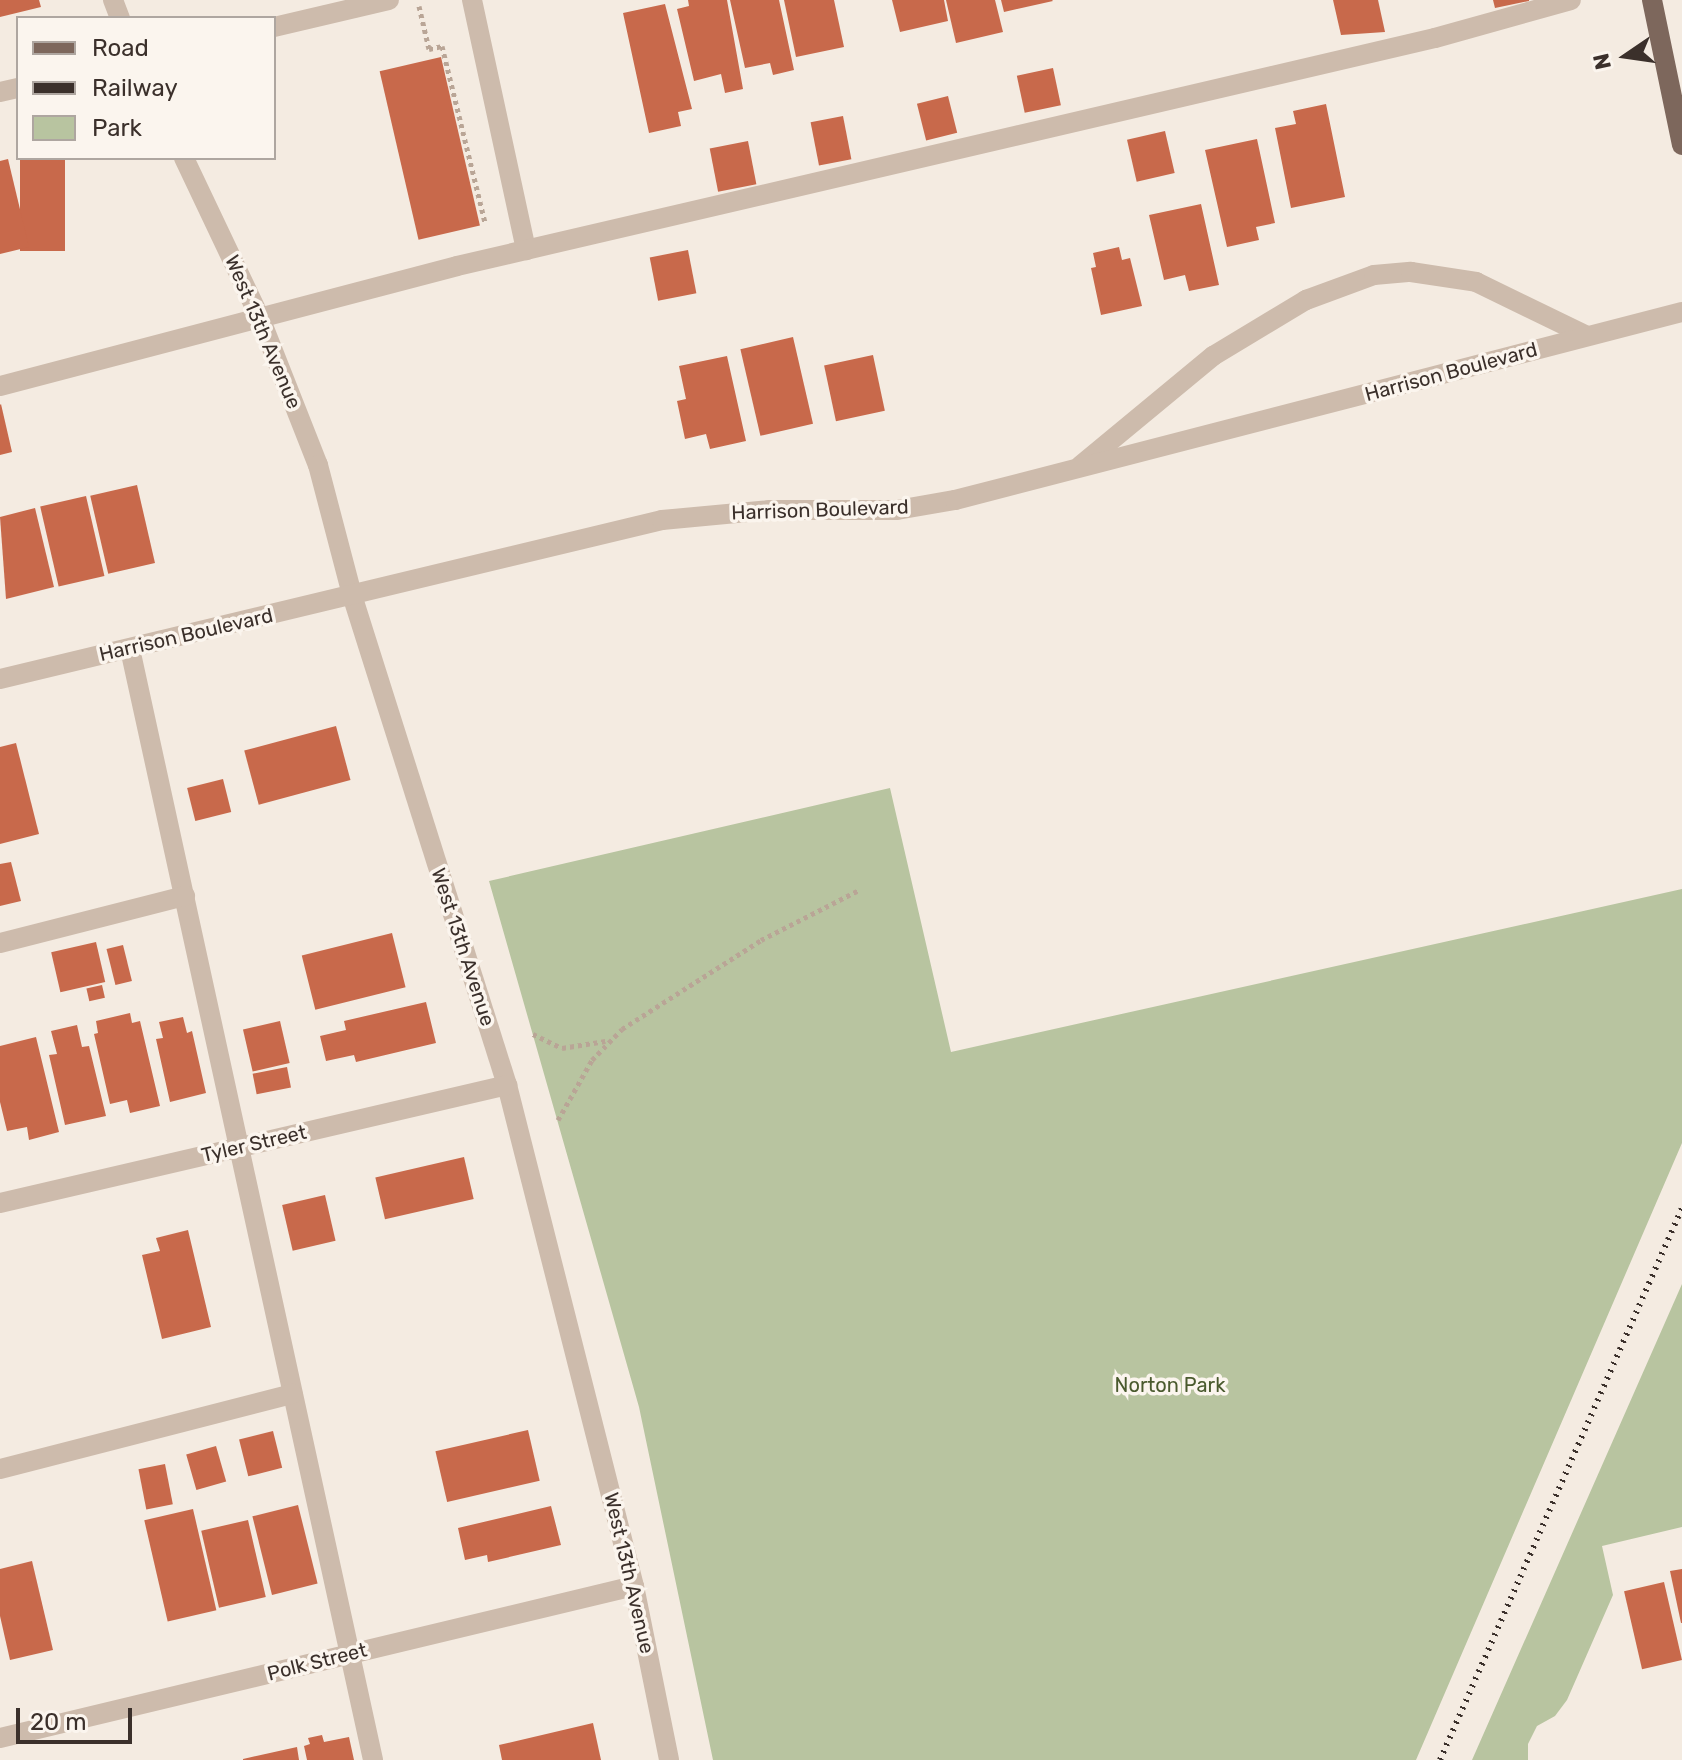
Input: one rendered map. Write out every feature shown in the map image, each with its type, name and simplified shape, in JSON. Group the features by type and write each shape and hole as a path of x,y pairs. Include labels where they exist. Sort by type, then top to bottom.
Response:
{"main road":[{"path":"1652,0 1682,145"}],"street":[{"path":"276,27 389,0"},
{"path":"472,0 526,250"},
{"path":"0,386 526,250 1435,38 1571,0"},
{"name":"West 13th Avenue","path":"185,160 260,318 318,465 352,595 507,1085 634,1586 669,1760"},
{"path":"1076,470 1213,356 1306,300 1351,281 1411,272 1450,276 1488,287 1587,336"},
{"name":"Harrison Boulevard","path":"0,679 688,516 769,510 897,510 1076,470 1682,312"},
{"path":"130,649 373,1760"},
{"path":"0,943 185,896"},
{"name":"Tyler Street","path":"0,1203 507,1085"},
{"path":"0,1469 293,1394"},
{"name":"Polk Street","path":"0,1738 634,1586"}],"path":[{"path":"417,0 429,49 442,46 485,222"},
{"path":"533,1034 562,1048 606,1041 761,940 859,890"},
{"path":"558,1120 606,1041"}],"green space":[{"name":"Norton Park","path":"890,788 951,1052 1682,889 1682,1143 1416,1760 713,1760 639,1407 489,881"},
{"path":"1682,1284 1682,1527 1602,1546 1613,1595 1567,1700 1555,1716 1537,1726 1528,1744 1528,1760 1472,1760"}],"building":[{"path":"0,0 39,0 41,7 0,17"},
{"path":"688,0 727,0 743,89 725,93 721,74 694,81 677,9 689,6"},
{"path":"730,0 779,0 794,70 773,75 770,63 745,68"},
{"path":"784,0 834,0 844,47 796,57"},
{"path":"892,0 944,0 948,21 900,32"},
{"path":"946,0 995,0 1003,32 956,43"},
{"path":"1001,0 1052,0 1053,1 1004,12"},
{"path":"1333,0 1378,0 1385,32 1341,35"},
{"path":"1493,0 1529,0 1529,1 1495,8"},
{"path":"665,4 692,109 678,112 681,126 649,133 623,13"},
{"path":"441,57 480,226 419,240 380,71"},
{"path":"1053,68 1061,105 1025,113 1017,76"},
{"path":"948,96 957,133 926,141 917,104"},
{"path":"1326,104 1345,197 1291,208 1275,128 1296,124 1293,111"},
{"path":"843,116 851,159 819,165 811,122"},
{"path":"1165,131 1175,173 1137,182 1127,140"},
{"path":"1257,139 1275,223 1256,227 1259,240 1227,247 1205,150"},
{"path":"748,141 756,184 718,192 710,148"},
{"path":"8,159 29,247 0,254 0,161"},
{"path":"20,160 65,160 65,251 20,251"},
{"path":"1201,204 1219,285 1189,291 1185,275 1164,280 1149,215"},
{"path":"1119,247 1122,260 1130,258 1142,306 1101,315 1091,268 1096,267 1093,253"},
{"path":"688,250 696,293 658,301 650,257"},
{"path":"793,337 813,424 760,436 740,349"},
{"path":"873,355 885,411 836,421 824,365"},
{"path":"727,356 746,441 710,449 706,434 685,439 677,401 686,399 679,366"},
{"path":"0,405 12,452 0,455"},
{"path":"137,485 155,563 108,574 90,496"},
{"path":"86,496 104,576 59,586 40,507"},
{"path":"35,508 54,587 6,599 0,517"},
{"path":"336,726 350,780 259,805 244,751"},
{"path":"16,743 39,834 0,844 0,747"},
{"path":"223,779 231,812 195,821 187,788"},
{"path":"11,862 21,901 0,906 0,864"},
{"path":"392,933 406,987 315,1010 302,955"},
{"path":"96,942 105,982 60,992 51,952"},
{"path":"123,945 132,981 115,985 107,949"},
{"path":"102,985 105,998 89,1001 86,989"},
{"path":"426,1002 436,1043 356,1062 354,1055 326,1061 320,1036 346,1030 344,1021"},
{"path":"130,1013 132,1023 140,1021 160,1106 130,1113 127,1100 110,1104 94,1034 98,1033 96,1021"},
{"path":"183,1017 187,1033 192,1031 206,1093 170,1102 156,1039 163,1038 159,1022"},
{"path":"280,1021 290,1063 253,1071 243,1030"},
{"path":"77,1025 82,1047 89,1046 106,1116 65,1125 49,1055 57,1054 51,1031"},
{"path":"36,1037 59,1132 29,1140 27,1127 7,1131 0,1102 0,1046"},
{"path":"287,1067 291,1088 257,1094 253,1074"},
{"path":"464,1157 474,1199 385,1219 375,1177"},
{"path":"325,1195 336,1241 293,1251 282,1205"},
{"path":"188,1230 211,1327 162,1339 142,1255 160,1251 156,1238"},
{"path":"528,1430 540,1481 447,1502 435,1451"},
{"path":"273,1431 282,1468 248,1476 239,1439"},
{"path":"216,1446 226,1482 196,1490 186,1455"},
{"path":"165,1464 173,1504 146,1509 138,1469"},
{"path":"298,1505 318,1584 272,1595 252,1516"},
{"path":"551,1506 561,1545 488,1562 487,1555 465,1560 458,1528"},
{"path":"193,1509 216,1610 168,1622 144,1520"},
{"path":"248,1520 266,1597 219,1608 201,1531"},
{"path":"32,1561 53,1650 10,1660 0,1616 0,1569"},
{"path":"1682,1569 1682,1623 1681,1623 1670,1571"},
{"path":"1664,1582 1682,1660 1642,1669 1624,1591"},
{"path":"593,1723 601,1760 502,1760 499,1745"},
{"path":"322,1735 324,1742 349,1737 354,1760 307,1760 304,1746 310,1744 308,1738"},
{"path":"297,1747 299,1760 243,1760 243,1759"}],"railway":[{"path":"1440,1760 1682,1208"}]}
